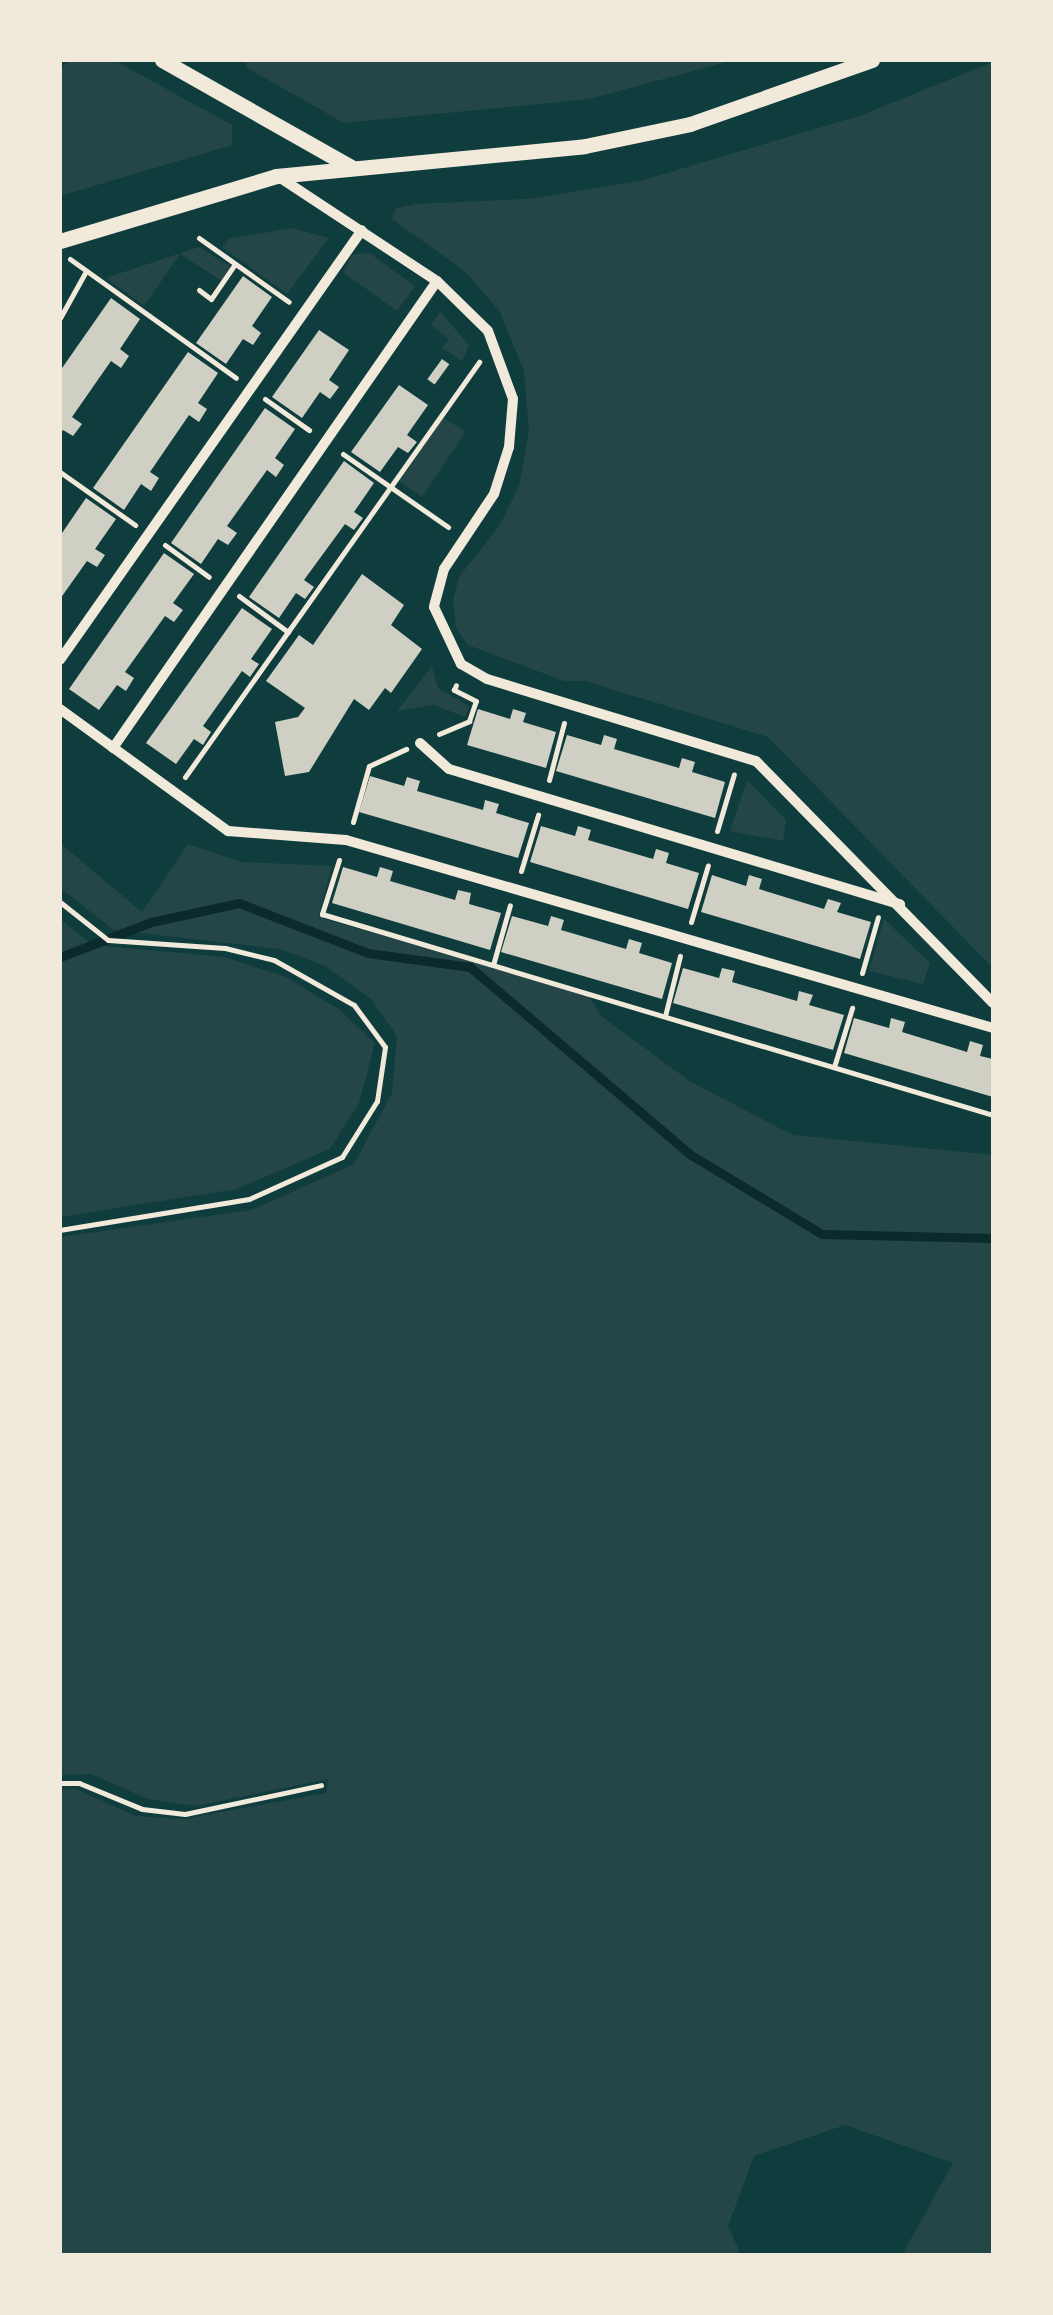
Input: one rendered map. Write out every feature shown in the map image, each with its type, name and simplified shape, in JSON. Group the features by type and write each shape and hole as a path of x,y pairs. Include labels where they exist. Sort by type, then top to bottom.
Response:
{"street":[{"path":"162,60 352,167"},
{"path":"60,240 276,176 602,142 690,124 872,60"},
{"path":"276,176 437,281 492,343 513,399 509,447 494,494 444,569 434,607 461,664 487,679 756,761 993,1002"},
{"path":"60,660 362,230"},
{"path":"113,748 437,281"},
{"path":"60,709 228,831 346,840 993,1028"},
{"path":"420,743 450,770 901,905"}],"path":[{"path":"199,238 285,299"},
{"path":"60,251 231,375"},
{"path":"199,290 211,298 235,264"},
{"path":"60,318 86,272"},
{"path":"188,772 492,343"},
{"path":"261,396 308,430"},
{"path":"341,453 464,538"},
{"path":"60,472 128,520"},
{"path":"158,541 207,575"},
{"path":"236,595 288,632"},
{"path":"355,816 373,761 469,720 476,701 454,690"},
{"path":"549,780 564,724"},
{"path":"718,829 734,774"},
{"path":"521,870 538,816"},
{"path":"692,920 709,864"},
{"path":"338,865 322,914 993,1115"},
{"path":"60,902 108,940 224,948 274,960 354,1005 385,1047 377,1101 342,1157 249,1198 60,1230"},
{"path":"493,965 510,905"},
{"path":"875,928 878,916"},
{"path":"665,1016 681,955"},
{"path":"834,1067 853,1006"},
{"path":"60,1783 79,1783 142,1809 185,1814 320,1786"}],"shaded area":[{"path":"72,60 114,60 232,125 232,145 60,196 60,68"},
{"path":"246,60 734,60 589,99 344,123 247,68"},
{"path":"993,62 993,968 768,737 585,681 564,681 468,645 456,628 453,600 459,577 500,525 519,486 529,431 524,371 500,312 466,272 392,219 395,209 415,204 527,199 640,181 859,116"},
{"path":"292,228 329,238 287,294 222,247 229,239"},
{"path":"199,247 231,267 222,281 180,254 144,306 106,278"},
{"path":"368,252 415,286 397,311 343,272 352,255"},
{"path":"440,312 469,345 462,361 442,348 449,339 431,325"},
{"path":"443,417 465,432 422,497 399,482"},
{"path":"432,666 438,688 469,706 465,717 434,705 397,711"},
{"path":"747,780 786,820 783,841 730,831"},
{"path":"60,843 142,912 188,844 241,862 332,866 318,917 589,996 601,1016 691,1082 793,1135 993,1155 993,2255 902,2255 953,2163 845,2125 754,2156 728,2226 741,2255 60,2255 60,1790 76,1789 136,1816 183,1819 326,1793 328,1779 196,1806 148,1799 91,1774 60,1775 60,1237 252,1210 354,1164 392,1093 397,1036 371,999 325,966 280,949 114,930 60,888"},
{"path":"60,919 93,945 224,957 286,977 340,1010 375,1043 359,1103 330,1149 237,1189 60,1217"},
{"path":"884,919 930,963 923,984 869,971"}],"building":[{"path":"243,276 272,297 252,326 261,333 253,345 243,339 226,364 196,343"},
{"path":"111,298 140,319 120,349 129,356 121,368 111,361 72,417 82,424 73,436 63,430 60,435 60,371"},
{"path":"319,330 349,350 329,380 339,387 330,399 320,392 302,418 272,397"},
{"path":"188,352 218,373 198,403 207,409 199,422 189,415 150,472 159,478 151,491 141,484 124,510 93,488"},
{"path":"442,359 449,364 435,385 427,379"},
{"path":"399,385 428,405 407,435 417,442 408,453 398,447 380,472 351,452"},
{"path":"265,408 295,429 275,458 284,465 276,477 267,470 227,526 237,533 228,545 218,539 201,564 171,543"},
{"path":"344,461 374,483 354,512 363,518 354,530 345,524 304,580 314,587 305,599 296,593 279,618 249,597"},
{"path":"86,498 116,519 95,549 105,555 97,567 87,561 60,599 60,536"},
{"path":"164,553 194,574 173,603 183,610 174,622 165,616 125,672 134,678 126,691 117,685 99,710 69,689"},
{"path":"362,574 404,605 391,625 422,649 391,693 385,688 369,710 354,699 309,772 285,776 275,722 298,717 305,708 266,681 299,635 313,645"},
{"path":"242,608 272,629 251,659 259,664 250,677 242,671 203,726 211,732 203,745 194,739 176,764 146,743"},
{"path":"478,709 510,719 513,709 526,713 523,722 556,732 546,768 467,745"},
{"path":"567,735 601,745 604,735 617,739 614,749 679,768 682,758 695,762 692,772 725,782 715,818 556,771"},
{"path":"370,776 404,786 407,777 420,781 417,791 483,810 485,800 499,804 496,813 529,823 518,858 359,812"},
{"path":"541,826 575,836 578,826 591,830 588,840 653,859 656,849 669,853 666,863 699,873 688,909 530,862"},
{"path":"343,867 377,877 380,867 393,871 390,881 455,900 458,890 471,893 469,904 501,913 490,950 332,903"},
{"path":"712,875 746,886 749,875 762,879 759,889 824,909 828,899 841,903 837,912 871,922 860,959 701,912"},
{"path":"512,916 548,926 551,916 564,920 561,930 626,949 629,939 642,943 639,953 672,963 662,999 501,952"},
{"path":"683,968 719,978 722,968 735,971 732,982 797,1001 799,991 813,995 809,1005 844,1015 833,1050 673,1003"},
{"path":"854,1018 889,1028 891,1018 905,1022 902,1032 967,1052 970,1041 983,1045 980,1056 993,1059 993,1097 844,1053"}],"waterway":[{"path":"60,957 151,922 239,903 368,953 470,967 691,1155 822,1234 993,1238"}]}
